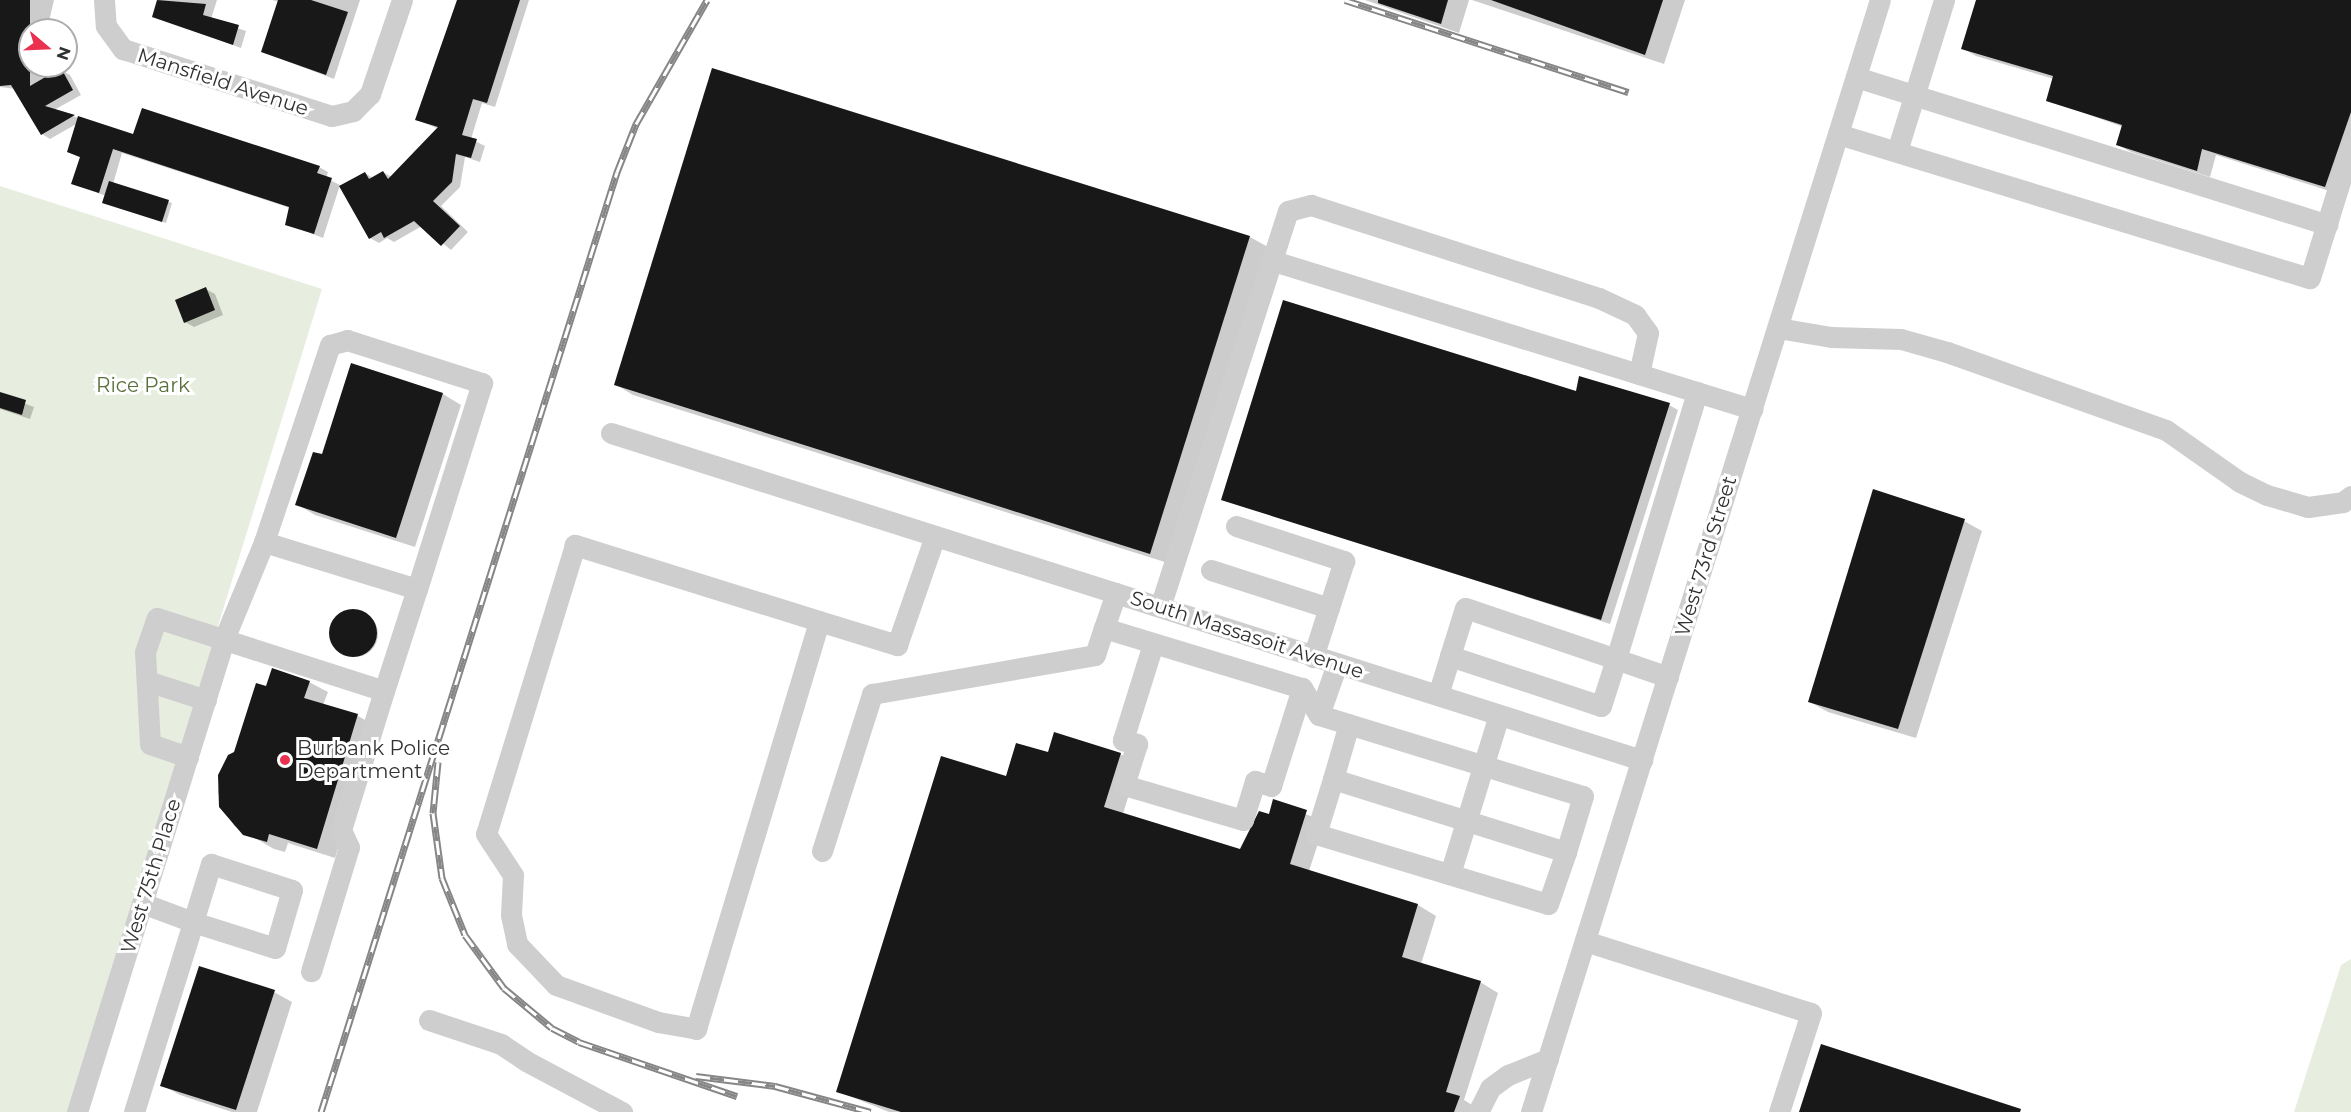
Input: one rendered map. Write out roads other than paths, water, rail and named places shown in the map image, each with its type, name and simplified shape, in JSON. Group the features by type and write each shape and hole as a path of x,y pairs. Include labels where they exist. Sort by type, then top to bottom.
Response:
{"street":[{"name":"Mansfield Avenue","path":"104,0 109,33 123,49 321,114 345,114 370,94 402,0"},
{"name":"West 73rd Street","path":"1531,1112 1880,0"},
{"path":"1897,151 1944,0"},
{"path":"1856,77 2327,225"},
{"path":"1838,134 2310,278 2351,146"},
{"path":"1160,607 1270,260 1288,211 1311,205 1599,297 1635,315 1648,333 1639,374"},
{"path":"1270,260 1752,409"},
{"path":"1778,328 1831,337 1901,339 1947,352 2166,430 2240,482 2267,495 2308,507 2343,502 2351,496"},
{"name":"West 75th Place","path":"76,1112 224,639 264,542 330,345 347,340 482,382 417,589"},
{"path":"1450,656 1600,706 1697,392"},
{"name":"South Massasoit Avenue","path":"611,433 1642,760"},
{"path":"1236,526 1344,561 1313,657"},
{"path":"819,621 696,1029 658,1022 556,985 517,944 511,915 513,875 486,834 575,545 897,645 935,536"},
{"path":"264,542 417,589 341,830 349,847 311,971"},
{"path":"1210,570 1329,608"},
{"path":"822,851 872,694 1095,655 1116,593"},
{"path":"1438,695 1465,608 1668,677"},
{"path":"188,757 150,744 145,652 157,618 384,691"},
{"path":"1104,628 1302,688 1319,715 1349,724 1483,765 1583,796 1548,904 1316,834 1349,724"},
{"path":"1153,644 1124,740 1137,744 1124,785 1189,805 1243,820 1255,781 1271,786 1302,688"},
{"path":"1319,715 1337,664"},
{"path":"147,681 206,700"},
{"path":"1450,874 1499,715"},
{"path":"1333,779 1566,852"},
{"path":"134,1112 193,922 211,864 292,890 274,948 193,922 142,903"},
{"path":"1585,941 1811,1013 1779,1112"},
{"path":"429,1020 501,1044 526,1061 622,1112"},
{"path":"1478,1112 1490,1089 1508,1076 1548,1059"}],"railway":[{"path":"321,1112 617,172 636,124 707,0"},
{"path":"1345,0 1628,92"},
{"path":"438,762 433,813 442,878 465,935 504,988 552,1028 579,1042 737,1096"},
{"path":"696,1076 775,1086 871,1112"}],"place":[{"name":"Burbank Police Department","path":"285,760"}],"park label":[{"name":"Rice Park","path":"143,385"}]}
